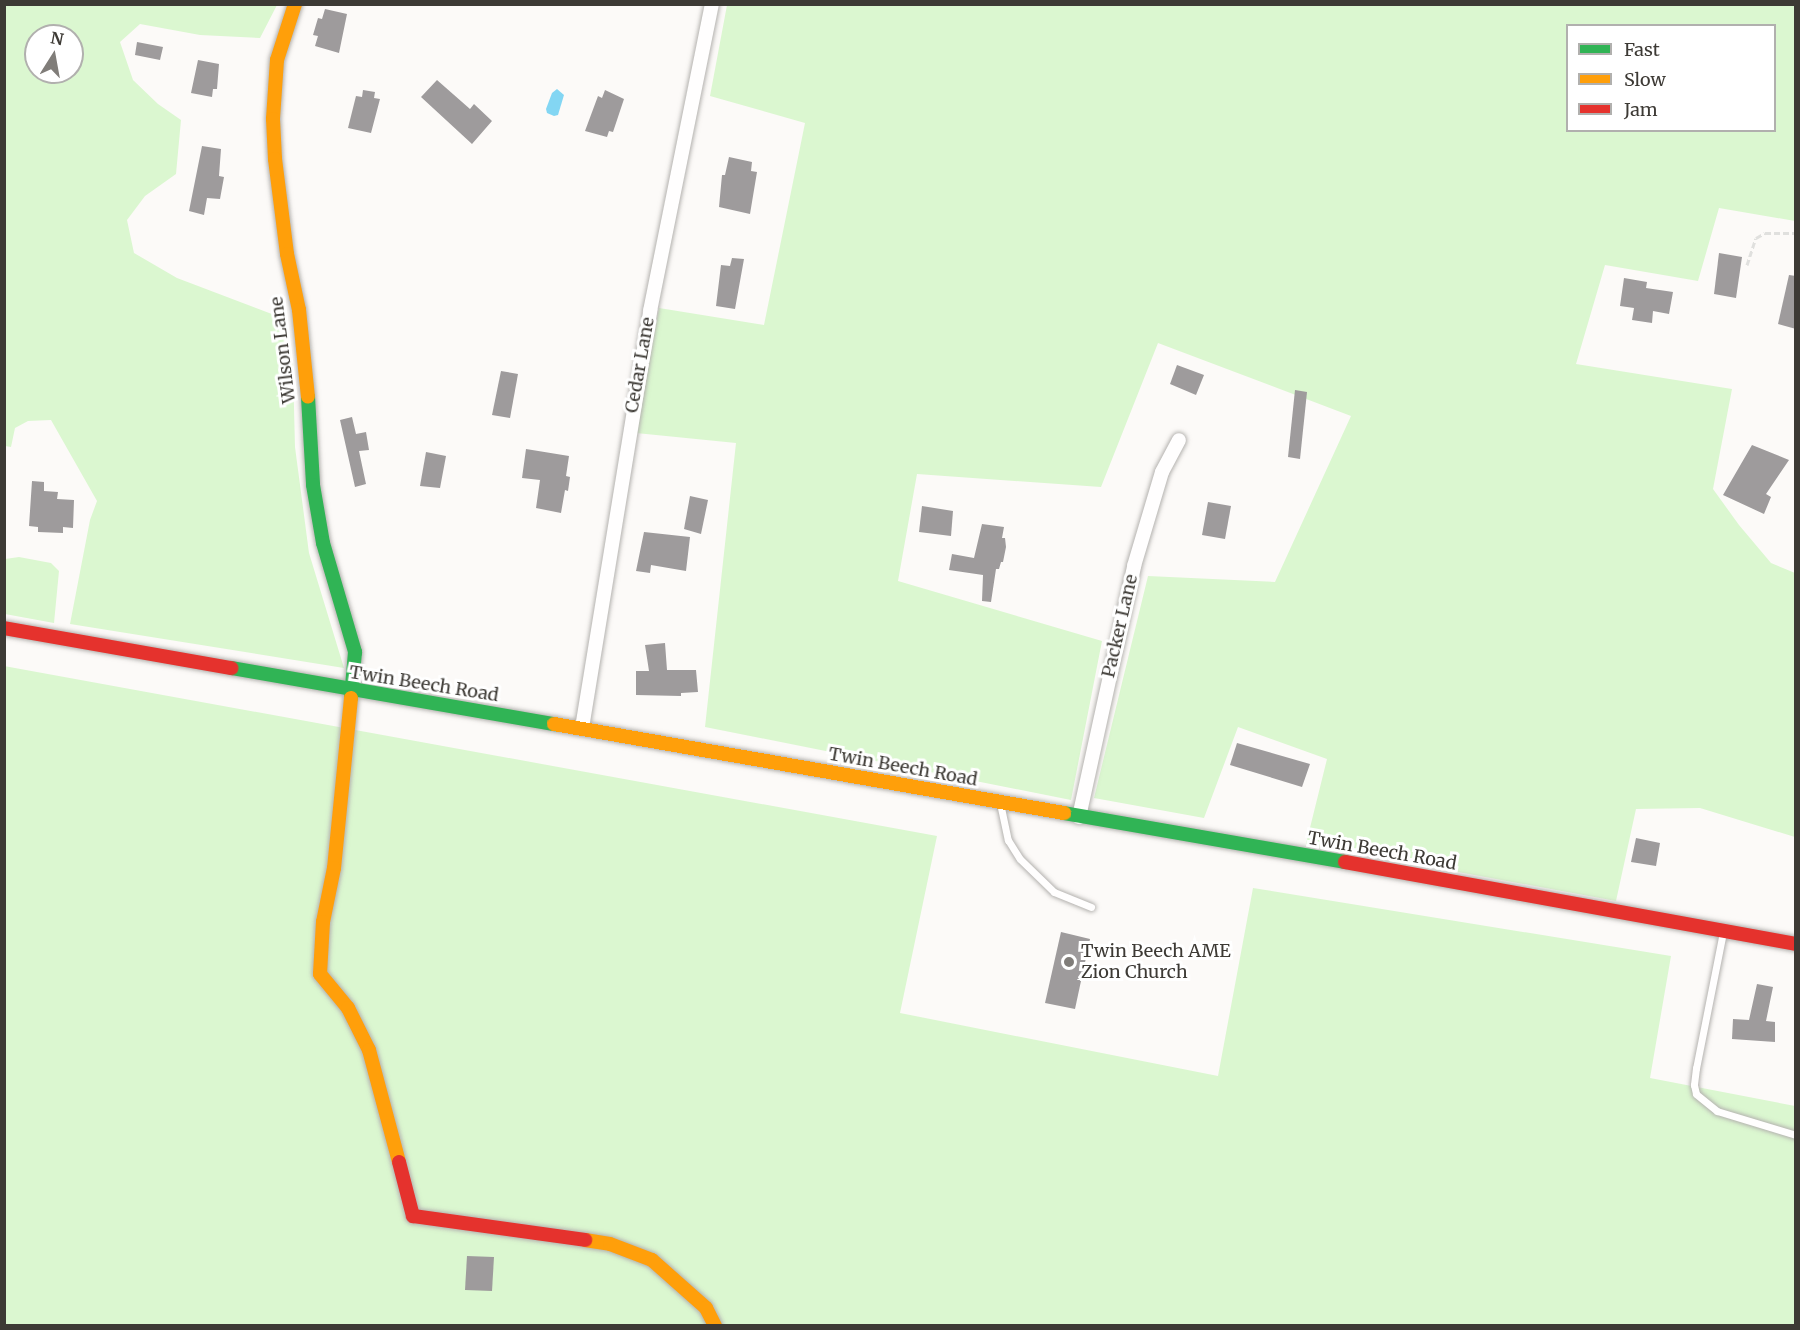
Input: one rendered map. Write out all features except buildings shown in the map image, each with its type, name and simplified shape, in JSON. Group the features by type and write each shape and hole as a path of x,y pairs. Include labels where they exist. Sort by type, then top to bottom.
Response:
{"street":[{"name":"Wilson Lane","path":"296,4 277,60 273,119 275,159 287,254 299,310 306,368 313,485 323,543 355,652 334,868 323,922 320,974 348,1008 369,1050 413,1216 610,1244 652,1260 706,1308 715,1326"},
{"name":"Cedar Lane","path":"582,728 648,322 711,4"},
{"name":"Packer Lane","path":"1079,817 1137,556 1162,472 1179,440"},
{"name":"Twin Beech Road","path":"4,628 353,691 582,728 1079,817 1347,862 1796,944"}],"lane":[{"path":"1000,803 1008,840 1020,859 1054,892 1091,907"},
{"path":"1723,932 1696,1068 1694,1085 1696,1094 1717,1111 1796,1135"}],"path":[{"path":"1747,265 1756,238 1765,233 1796,233"}],"green space":[{"path":"5,4 277,5 260,38 200,35 140,24 120,42 133,80 158,104 181,120 176,174 145,196 127,220 134,253 177,278 285,319 293,368 295,447 309,553 344,668 70,624 90,520 97,501 51,420 28,421 15,428 11,447 5,446"},
{"path":"727,5 1795,5 1795,221 1719,208 1698,281 1605,265 1576,364 1732,389 1713,489 1771,563 1795,573 1795,837 1700,808 1636,809 1616,901 1306,844 1327,759 1238,727 1204,818 1094,798 1148,576 1275,582 1351,416 1158,343 1101,487 917,474 898,581 1102,641 1071,800 705,727 736,443 636,433 659,308 764,325 805,123 710,96"},
{"path":"19,557 51,563 59,571 54,623 5,614 5,559"},
{"path":"4,666 937,836 900,1013 1218,1076 1253,888 1671,956 1650,1078 1795,1106 1795,1325 5,1325"}],"water":[{"path":"557,89 564,95 558,115 554,116 547,113 546,109 552,93"}],"traffic: fast":[{"path":"308,397 313,485 323,543 355,652 351,698"},
{"path":"232,668 554,724"},
{"path":"1064,813 1345,862"}],"traffic: slow":[{"path":"295,4 277,60 273,119 275,159 287,254 299,310 308,397"},
{"path":"351,698 334,868 323,922 320,974 348,1008 369,1050 399,1162"},
{"path":"554,724 1064,813"},
{"path":"585,1240 610,1244 652,1260 706,1308 715,1326"}],"traffic: jam":[{"path":"4,628 232,668"},
{"path":"1345,862 1796,944"},
{"path":"399,1162 413,1216 585,1240"}],"place":[{"name":"Twin Beech AME Zion Church","path":"1069,962"}]}
